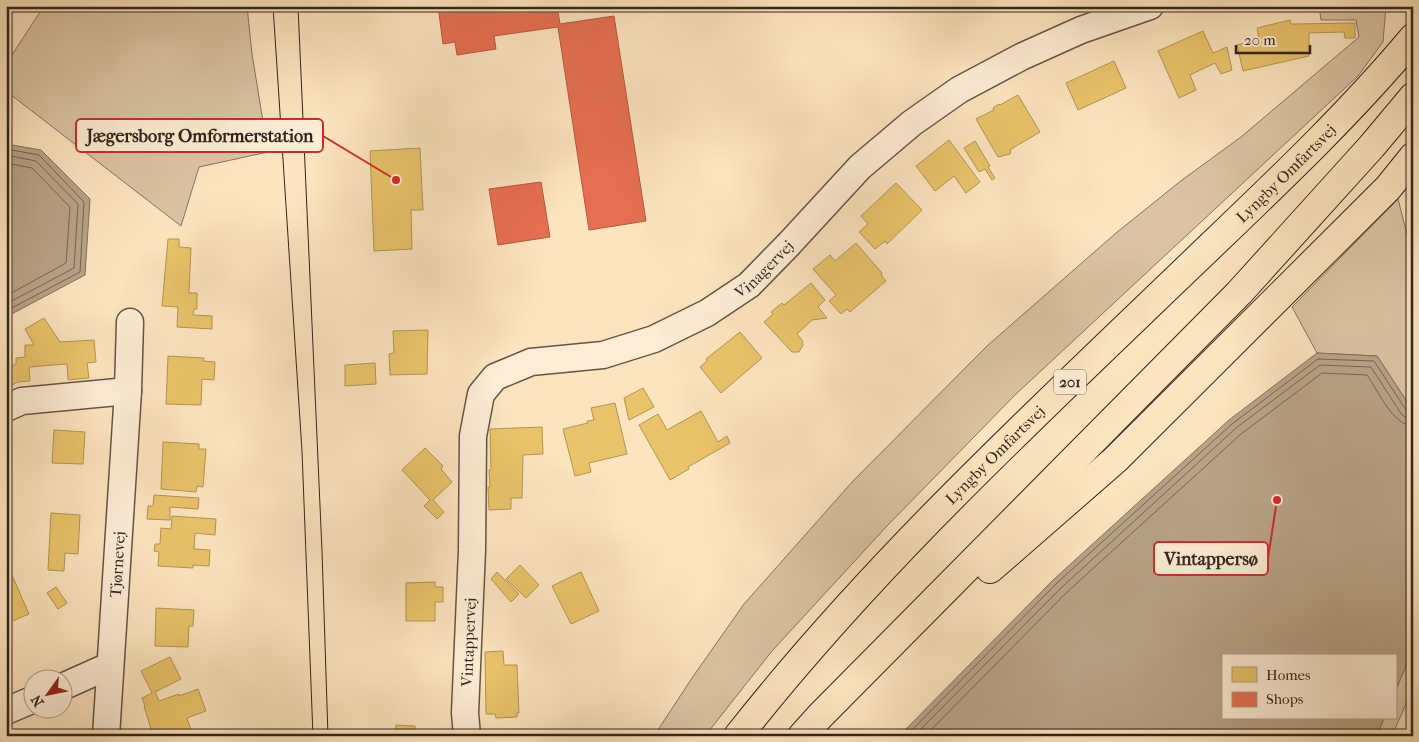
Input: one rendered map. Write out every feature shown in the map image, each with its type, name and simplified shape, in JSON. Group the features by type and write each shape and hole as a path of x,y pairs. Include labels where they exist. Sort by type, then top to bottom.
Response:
{"highway":[{"name":"Lyngby Omfartsvej","path":"738,736 766,700 872,580 968,481 1290,171 1378,79 1413,38"},
{"path":"802,736 1239,293 1372,146 1413,97"},
{"path":"820,716 1115,460 1388,188 1413,157"}],"street":[{"name":"Vinagervej","path":"472,550 473,436 481,394 495,377 531,362 603,355 654,339 706,313 749,286 860,167 912,123 959,90 1021,57 1072,34 1150,6"},
{"name":"Tjørnevej","path":"106,736 128,391 130,322"},
{"path":"6,408 22,401 128,391"},
{"name":"Vintappervej","path":"467,736 465,713 472,550"},
{"path":"72,683 109,666"},
{"path":"6,711 22,704"}],"shaded area":[{"path":"44,6 247,6 252,54 268,152 199,167 181,226 6,91 6,64"},
{"path":"1319,6 1386,6 1383,42 1358,76 1015,395 887,526 772,651 705,736 654,736 744,604 853,481 987,346 1116,233 1182,180 1241,137 1359,37 1356,20 1321,20"},
{"path":"1398,199 1413,257 1413,411 1377,356 1317,353 1292,307"},
{"path":"1413,649 1413,688 1392,736 1377,736 1383,720 1396,720 1396,690"}],"water":[{"path":"6,144 41,150 90,199 85,275 6,317"},
{"path":"1317,353 1377,356 1413,411 1413,649 1396,690 1396,654 1222,654 1222,720 1383,720 1377,736 899,736 1053,580 1229,420"}],"building: Homes":[{"path":"1290,20 1291,24 1355,23 1355,38 1345,38 1344,32 1309,33 1309,56 1243,71 1237,45 1259,39 1257,28"},
{"path":"1203,31 1213,53 1227,47 1232,70 1221,74 1215,63 1190,75 1196,90 1179,98 1158,51"},
{"path":"1114,61 1126,88 1078,110 1066,83"},
{"path":"1018,95 1040,132 1011,149 1010,154 998,157 976,119 994,110 993,108 999,104"},
{"path":"949,140 980,182 966,193 954,176 935,191 916,166"},
{"path":"975,141 990,166 988,167 995,178 992,180 985,169 979,172 964,148"},
{"path":"420,148 423,210 411,210 412,249 374,251 370,151"},
{"path":"896,183 922,210 887,244 885,241 875,249 859,232 868,224 861,216"},
{"path":"168,239 179,239 179,247 191,248 189,293 197,293 197,309 194,309 193,315 212,316 212,329 177,327 178,307 162,306"},
{"path":"856,243 882,273 881,275 886,281 850,312 847,309 841,314 829,301 836,295 813,269 830,255 835,261"},
{"path":"811,283 825,300 818,307 827,318 812,320 797,334 802,340 803,345 799,352 792,352 764,322 773,314 771,312 782,303 784,305"},
{"path":"44,318 60,342 94,340 96,362 87,363 89,378 68,380 67,364 29,367 30,381 18,382 6,388 6,369 16,364 16,358 25,357 25,345 34,345 25,329"},
{"path":"428,330 427,374 390,375 389,354 394,353 393,331"},
{"path":"740,332 762,358 721,393 700,367 707,361 706,359"},
{"path":"168,356 204,358 203,361 215,362 214,380 202,379 201,405 166,404"},
{"path":"375,363 376,384 345,386 345,365"},
{"path":"643,388 654,407 629,420 624,398"},
{"path":"615,403 627,454 589,463 591,472 575,476 563,429 594,420 591,408"},
{"path":"701,411 718,442 727,436 730,443 688,467 689,469 670,480 639,425 658,414 667,430"},
{"path":"542,427 543,454 523,455 522,498 511,498 511,509 489,510 488,487 490,487 489,470 491,470 490,429"},
{"path":"54,430 85,432 83,464 52,463"},
{"path":"163,442 199,444 199,449 206,449 203,487 197,486 196,492 161,489"},
{"path":"425,448 443,466 441,469 452,482 433,500 444,512 437,519 424,506 430,500 402,470"},
{"path":"154,495 199,498 198,509 170,507 170,520 147,519 148,506 153,506"},
{"path":"51,513 80,515 78,554 65,553 64,571 48,570"},
{"path":"172,516 216,519 215,535 195,533 194,549 210,550 209,566 193,565 193,568 158,566 159,552 154,551 155,544 160,544 161,528 171,529"},
{"path":"520,565 539,585 526,598 506,579"},
{"path":"497,572 519,594 511,602 491,579"},
{"path":"581,572 599,611 571,624 552,586"},
{"path":"12,575 29,614 6,624 6,577"},
{"path":"435,582 435,587 443,587 443,602 435,602 435,621 406,621 406,583"},
{"path":"56,587 67,603 58,609 47,593"},
{"path":"156,608 194,610 193,626 189,626 188,647 155,646"},
{"path":"503,651 504,665 517,665 519,713 517,713 517,717 496,718 495,714 486,714 485,652"},
{"path":"170,657 181,679 155,692 159,701 198,689 206,711 187,718 193,736 153,736 144,706 142,698 152,693 141,671"},
{"path":"396,725 415,726 415,736 395,736"}],"building: Shops":[{"path":"438,6 557,6 560,24 614,16 646,221 589,230 558,27 494,36 496,49 457,55 455,42 443,44"},
{"path":"541,182 550,237 498,245 489,189"}],"tram line":[{"path":"273,6 302,451 313,736"},
{"path":"298,6 322,551 328,736"}],"railway":[{"path":"6,12 11,6"}],"place":[{"name":"Jægersborg Omformerstation","path":"396,180"},
{"name":"Vintappersø","path":"1277,500"}]}
